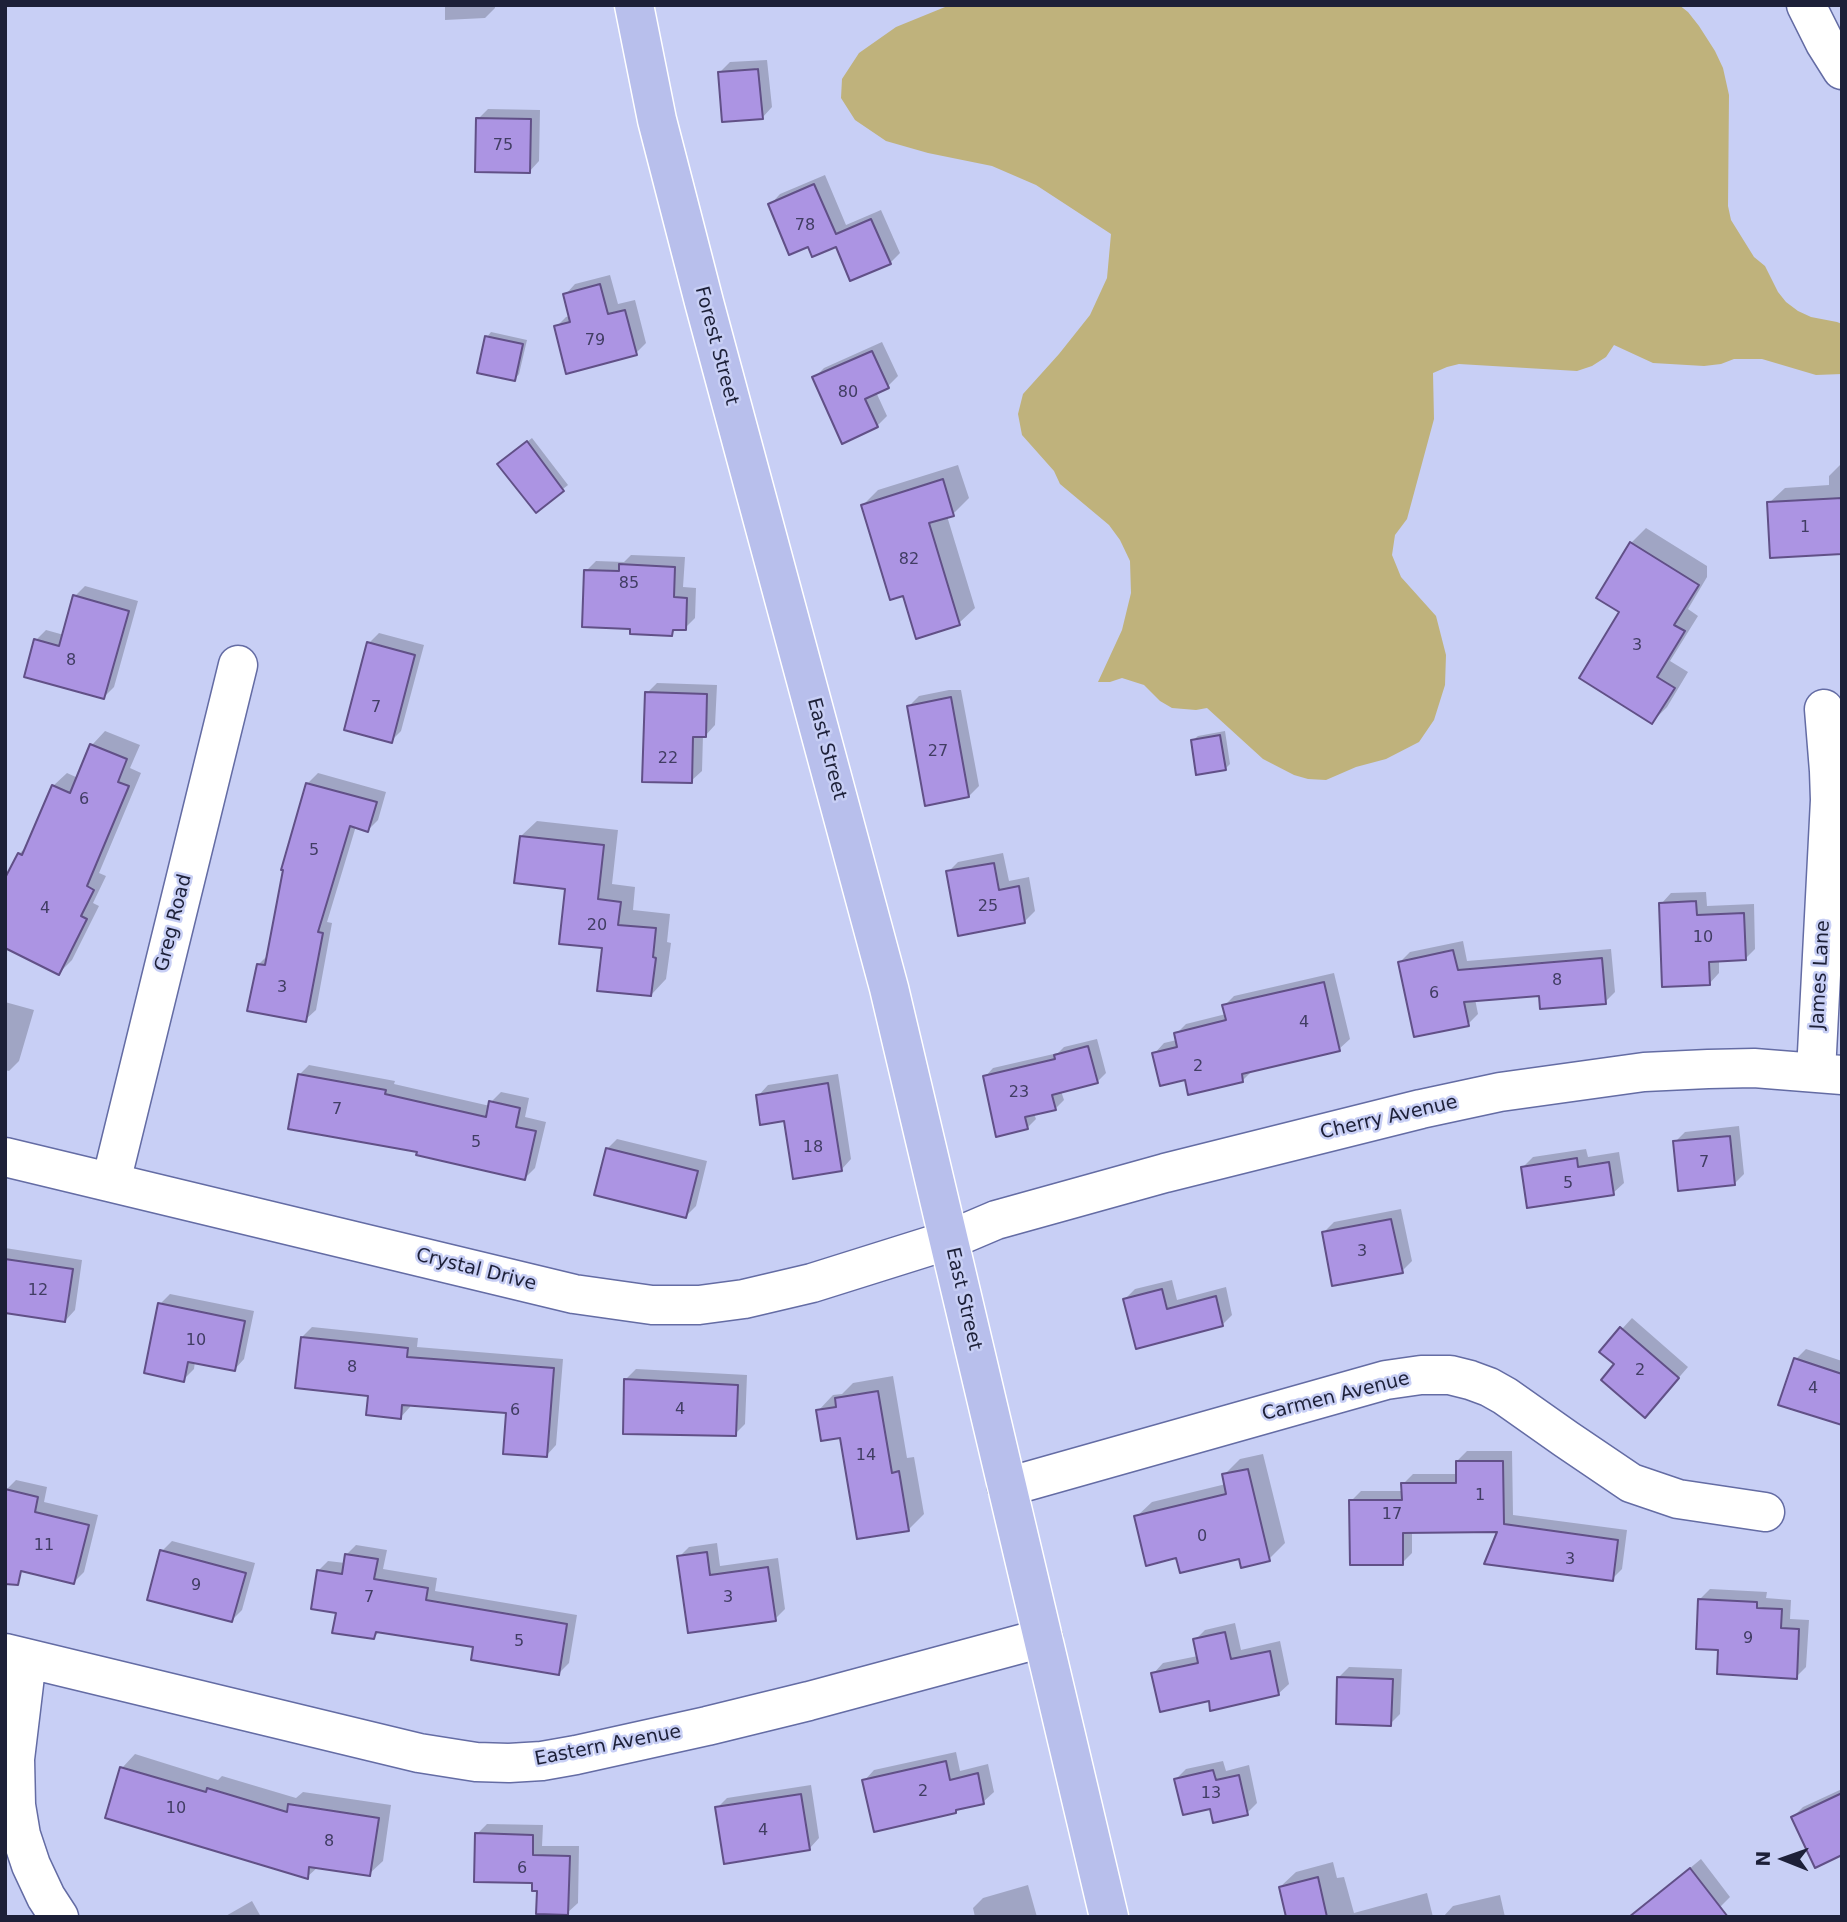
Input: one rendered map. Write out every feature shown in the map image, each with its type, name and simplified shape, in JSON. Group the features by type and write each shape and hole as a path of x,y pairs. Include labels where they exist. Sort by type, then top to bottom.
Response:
{"main road":[{"name":"Forest Street","path":"634,5 657,120 808,684"},
{"name":"East Street","path":"808,684 889,988 1109,1917"}],"street":[{"path":"1807,5 1825,43 1842,70"},
{"name":"Greg Road","path":"111,1181 238,665"},
{"name":"James Lane","path":"1824,709 1829,771 1829,1074"},
{"name":"Cherry Avenue","path":"949,1240 996,1220 1166,1173 1500,1092 1644,1072 1754,1068 1829,1074"},
{"name":"Crystal Drive","path":"5,1157 542,1287 652,1305 699,1305 744,1299 812,1283 949,1240"},
{"name":"Carmen Avenue","path":"1007,1488 1386,1380 1421,1375 1450,1375 1470,1380 1505,1395 1631,1483 1678,1499 1765,1512"},
{"name":"Eastern Avenue","path":"16,1656 419,1753 466,1761 509,1763 576,1755 707,1726 1043,1637"},
{"path":"16,1656 16,1805 30,1865 59,1917"}],"shaded area":[{"path":"950,5 1679,5 1699,26 1723,68 1729,95 1728,206 1731,220 1754,257 1765,266 1786,302 1811,317 1842,324 1842,374 1816,375 1762,359 1734,359 1704,366 1653,363 1614,345 1606,357 1577,371 1459,364 1433,373 1434,419 1407,519 1395,535 1392,555 1401,577 1436,616 1446,655 1445,685 1434,720 1419,742 1386,759 1356,767 1326,780 1294,775 1263,759 1207,708 1172,708 1160,701 1144,685 1122,678 1098,682 1122,630 1131,593 1130,561 1109,525 1060,484 1054,471 1022,435 1018,414 1023,394 1090,315 1107,278 1111,234 1036,185 992,166 886,141 855,120 841,98 842,79 859,53 896,27"}],"building":[{"path":"758,69 763,119 722,122 718,72"},
{"path":"476,118 531,119 530,173 475,172"},
{"path":"814,184 836,234 871,219 891,264 850,281 836,247 812,257 808,247 789,255 768,204"},
{"path":"600,284 608,314 625,310 637,355 566,374 554,326 570,322 563,294"},
{"path":"485,336 523,344 515,381 477,373"},
{"path":"872,351 889,388 865,399 878,427 842,444 812,377"},
{"path":"527,441 564,491 536,513 497,464"},
{"path":"943,479 954,516 929,523 960,625 916,639 903,596 890,600 861,505"},
{"path":"1842,498 1842,554 1770,558 1767,502"},
{"path":"1630,542 1699,585 1674,625 1685,631 1657,677 1675,688 1652,724 1579,678 1619,612 1596,598"},
{"path":"619,564 675,567 674,597 687,598 686,630 673,630 672,636 630,634 630,629 582,627 584,570 619,571"},
{"path":"73,595 129,611 104,699 24,677 34,639 59,646"},
{"path":"367,642 415,655 392,743 344,730"},
{"path":"645,692 707,694 706,737 693,737 692,783 642,782"},
{"path":"951,697 969,797 925,806 907,706"},
{"path":"1220,735 1226,770 1196,775 1191,740"},
{"path":"90,744 127,759 118,782 129,786 87,886 94,890 81,916 87,919 59,975 5,948 5,878 18,853 22,855 52,785 70,793"},
{"path":"306,783 377,802 368,832 350,826 318,932 323,933 306,1022 247,1011 257,964 265,965 281,870"},
{"path":"520,836 604,845 598,899 621,902 618,925 656,928 653,957 656,958 651,996 597,991 602,948 559,944 565,889 514,883"},
{"path":"994,863 999,890 1019,886 1025,923 958,936 946,871"},
{"path":"1696,901 1697,915 1744,913 1746,960 1709,962 1710,985 1662,987 1659,903"},
{"path":"1453,950 1458,970 1602,958 1606,1004 1540,1009 1539,996 1464,1002 1469,1026 1414,1037 1398,962"},
{"path":"1324,982 1340,1051 1242,1074 1243,1082 1188,1095 1185,1080 1160,1086 1152,1053 1177,1047 1174,1033 1226,1020 1222,1005"},
{"path":"1088,1046 1098,1083 1052,1095 1056,1110 1025,1117 1028,1129 996,1137 983,1076 1055,1059 1054,1055"},
{"path":"298,1074 386,1090 385,1094 486,1117 489,1101 520,1108 516,1127 536,1131 525,1180 416,1155 417,1152 288,1129"},
{"path":"828,1083 842,1171 793,1179 784,1121 760,1125 756,1095"},
{"path":"1730,1136 1735,1185 1678,1191 1673,1141"},
{"path":"606,1148 698,1171 686,1218 594,1195"},
{"path":"1577,1158 1578,1167 1609,1162 1614,1195 1527,1208 1521,1167"},
{"path":"1391,1219 1403,1273 1332,1286 1322,1232"},
{"path":"5,1259 73,1269 65,1322 5,1313"},
{"path":"1162,1289 1167,1309 1216,1296 1223,1326 1136,1349 1123,1299"},
{"path":"158,1303 245,1321 235,1371 188,1362 184,1382 144,1373"},
{"path":"1620,1327 1679,1378 1645,1418 1601,1380 1614,1364 1599,1352"},
{"path":"301,1337 408,1348 407,1357 554,1368 547,1457 503,1454 506,1413 402,1405 401,1419 366,1415 368,1396 295,1388"},
{"path":"1794,1358 1842,1374 1842,1425 1778,1405"},
{"path":"624,1379 738,1385 736,1436 623,1434"},
{"path":"878,1391 892,1473 899,1471 909,1531 857,1539 840,1438 821,1441 816,1410 836,1407 835,1398"},
{"path":"1456,1461 1503,1461 1504,1524 1618,1540 1613,1581 1484,1564 1497,1532 1403,1533 1403,1565 1350,1565 1349,1500 1402,1500 1401,1483 1456,1483"},
{"path":"1248,1469 1270,1561 1241,1568 1239,1559 1180,1573 1176,1558 1146,1566 1134,1516 1226,1494 1222,1474"},
{"path":"5,1489 38,1497 35,1512 89,1525 74,1584 21,1571 18,1585 5,1584"},
{"path":"160,1550 246,1573 232,1622 147,1600"},
{"path":"707,1552 710,1575 768,1567 776,1621 688,1633 677,1556"},
{"path":"345,1554 378,1559 374,1579 428,1588 426,1600 567,1624 559,1675 471,1660 473,1647 376,1632 374,1639 332,1633 336,1613 311,1609 317,1570 342,1574"},
{"path":"1698,1599 1757,1602 1757,1608 1782,1609 1781,1628 1799,1629 1797,1679 1717,1674 1718,1650 1696,1649"},
{"path":"1225,1632 1231,1659 1270,1651 1279,1695 1210,1711 1209,1701 1160,1712 1151,1673 1198,1663 1193,1639"},
{"path":"1337,1677 1393,1679 1391,1726 1336,1724"},
{"path":"946,1761 950,1780 978,1773 984,1804 874,1832 862,1780"},
{"path":"120,1767 206,1792 207,1788 287,1812 288,1804 379,1818 370,1876 309,1867 308,1879 105,1818"},
{"path":"1213,1770 1216,1780 1239,1775 1248,1815 1213,1823 1210,1809 1183,1815 1174,1779"},
{"path":"1842,1793 1842,1855 1815,1868 1791,1817"},
{"path":"801,1794 810,1850 724,1864 715,1807"},
{"path":"475,1833 533,1835 533,1855 570,1856 568,1915 536,1914 537,1891 532,1891 532,1883 474,1882"},
{"path":"1690,1868 1728,1917 1629,1917"},
{"path":"1318,1877 1327,1917 1286,1917 1279,1887"}]}
